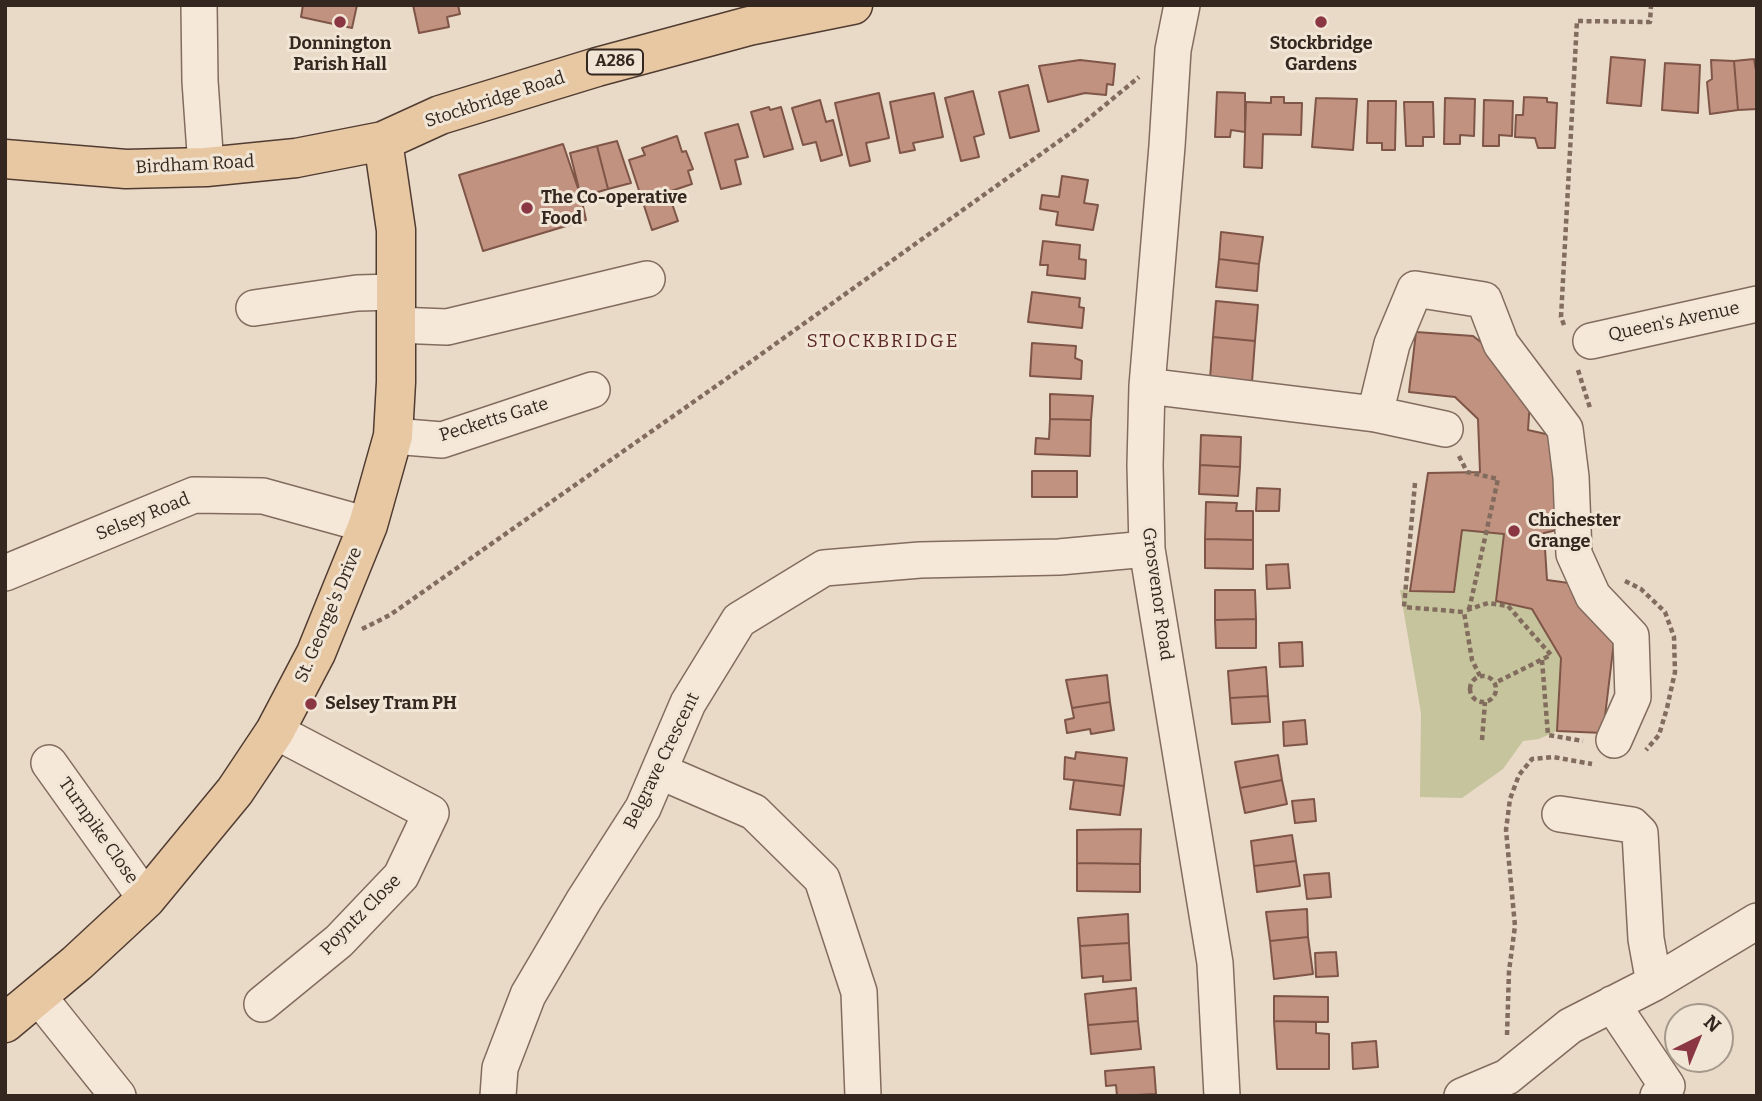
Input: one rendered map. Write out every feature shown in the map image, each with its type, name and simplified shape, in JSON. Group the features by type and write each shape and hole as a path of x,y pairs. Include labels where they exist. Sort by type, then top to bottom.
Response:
{"main road":[{"name":"Stockbridge Road","path":"383,141 440,115 597,67 749,26 853,5"},
{"name":"Birdham Road","path":"5,159 125,169 206,167 296,158 383,141"},
{"name":"St. George's Drive","path":"5,1023 146,899 235,791 275,731 316,653 368,525 393,436 396,230 383,141"}],"street":[{"path":"199,5 200,80 206,167"},
{"name":"Grosvenor Road","path":"1182,5 1173,50 1147,386 1147,549 1215,963 1223,1096"},
{"path":"254,308 357,293 447,327 647,279"},
{"path":"1375,414 1392,344 1415,289 1484,300 1501,344 1565,429 1572,477 1574,554 1593,597 1631,636 1633,697 1614,740"},
{"name":"Queen's Avenue","path":"1591,341 1757,304"},
{"path":"1147,386 1375,414 1445,429"},
{"name":"Pecketts Gate","path":"393,436 442,440 592,390"},
{"name":"Selsey Road","path":"5,573 194,495 263,496 368,525"},
{"name":"Belgrave Crescent","path":"498,1096 500,1068 528,995 643,808 688,703 739,620 824,568 920,560 1059,557 1147,549"},
{"name":"Poyntz Close","path":"262,1004 339,941 401,876 431,813 275,731"},
{"name":"Turnpike Close","path":"49,763 146,899"},
{"path":"659,771 754,812 822,878 859,992 863,1096"},
{"path":"1560,814 1632,825 1640,833 1647,939 1654,983"},
{"path":"1462,1096 1507,1077 1570,1026 1654,983 1757,921"},
{"path":"38,996 118,1096"},
{"path":"1612,1003 1667,1086 1658,1096"}],"path":[{"path":"1577,21 1650,22 1651,5"},
{"path":"316,653 390,615 746,365 1076,129 1173,50"},
{"path":"1445,429 1467,472 1498,480 1466,611 1472,660 1479,676"},
{"path":"1415,483 1404,607 1466,611 1488,603 1508,606 1551,655 1495,683"},
{"path":"1542,660 1548,735"},
{"path":"1479,676 1488,677 1495,683 1495,695 1485,702 1476,700 1470,689 1472,681 1479,676"},
{"path":"1482,740 1485,702"}],"shaded area":[{"path":"1462,530 1504,534 1496,601 1532,609 1561,658 1557,731 1539,739 1523,741 1503,769 1462,798 1420,797 1421,713 1400,590 1453,592"}],"building":[{"name":"Donnington Parish Hall","path":"303,5 357,5 352,28 301,17"},
{"path":"413,5 458,5 460,14 447,17 449,27 419,33"},
{"path":"1611,57 1645,60 1641,106 1607,103"},
{"path":"1754,59 1757,109 1738,110 1734,61"},
{"path":"1080,60 1115,64 1113,85 1107,84 1106,95 1085,93 1048,102 1039,66"},
{"path":"1711,60 1734,61 1738,110 1710,114 1707,82 1712,79"},
{"path":"1665,63 1700,65 1698,113 1662,110"},
{"path":"1028,85 1039,131 1010,138 999,92"},
{"path":"973,91 984,134 974,137 979,157 961,161 945,98"},
{"path":"1217,92 1245,93 1245,132 1231,130 1230,137 1215,137"},
{"path":"879,93 889,138 866,143 870,161 850,166 835,103"},
{"path":"934,93 943,137 913,143 915,150 900,153 890,102"},
{"path":"1271,97 1284,97 1284,103 1302,103 1301,135 1263,134 1262,168 1244,167 1246,102 1271,103"},
{"path":"1524,97 1547,98 1547,102 1557,103 1555,148 1538,148 1535,138 1515,137 1516,115 1523,115"},
{"path":"1316,98 1357,99 1353,150 1312,147"},
{"path":"1445,98 1475,99 1474,136 1460,135 1460,144 1444,144"},
{"path":"820,100 826,122 833,120 842,155 821,161 816,142 803,145 792,108"},
{"path":"1484,100 1513,101 1512,136 1499,135 1499,146 1483,146"},
{"path":"1368,101 1396,101 1395,150 1382,150 1382,143 1367,143"},
{"path":"1404,102 1433,102 1434,137 1423,137 1423,146 1406,146"},
{"path":"769,107 770,110 781,107 793,149 764,157 751,112"},
{"path":"738,124 748,157 735,160 741,184 721,189 705,133"},
{"path":"677,136 682,152 686,151 693,169 688,171 692,184 668,192 678,221 652,230 629,160 645,155 642,148"},
{"path":"617,141 631,183 608,189 597,146"},
{"name":"The Co-operative Food","path":"563,144 586,220 483,251 459,175"},
{"path":"597,146 608,189 581,197 570,153"},
{"path":"1062,176 1088,180 1084,203 1098,205 1093,230 1056,225 1058,212 1040,209 1042,195 1059,197"},
{"path":"1221,232 1263,237 1259,264 1219,259"},
{"path":"1043,241 1080,245 1079,259 1086,260 1085,279 1047,275 1048,265 1040,265"},
{"path":"1219,259 1259,264 1257,291 1216,287"},
{"path":"1032,292 1080,298 1079,307 1084,308 1082,328 1028,322"},
{"path":"1216,301 1258,305 1255,341 1213,337"},
{"name":"Chichester Grange","path":"1416,332 1473,336 1505,361 1530,400 1528,430 1559,437 1557,530 1544,533 1547,580 1569,583 1615,633 1603,733 1557,731 1561,658 1532,609 1496,601 1504,534 1462,530 1454,592 1410,591 1428,473 1480,472 1478,419 1455,397 1409,392"},
{"path":"1213,337 1255,341 1252,382 1210,379"},
{"path":"1032,343 1076,346 1075,358 1082,361 1081,379 1030,376"},
{"path":"1050,394 1093,396 1091,420 1050,419"},
{"path":"1050,419 1091,420 1090,456 1035,454 1036,438 1049,439"},
{"path":"1201,435 1241,437 1240,467 1200,465"},
{"path":"1200,465 1240,467 1238,496 1199,494"},
{"path":"1032,471 1077,471 1077,497 1032,497"},
{"path":"1257,488 1280,489 1279,511 1256,511"},
{"path":"1206,502 1237,503 1236,511 1253,511 1253,540 1205,539"},
{"path":"1205,539 1253,540 1253,569 1205,568"},
{"path":"1288,564 1290,588 1267,589 1266,565"},
{"path":"1215,590 1255,590 1256,619 1215,620"},
{"path":"1256,619 1256,648 1216,648 1215,620"},
{"path":"1302,642 1303,666 1280,667 1279,643"},
{"path":"1266,667 1268,696 1230,698 1228,671"},
{"path":"1107,675 1110,702 1072,708 1066,680"},
{"path":"1268,696 1270,722 1232,724 1230,698"},
{"path":"1110,702 1114,730 1091,734 1090,729 1067,733 1065,720 1074,718 1072,708"},
{"path":"1305,720 1307,744 1284,746 1283,722"},
{"path":"1076,752 1127,758 1124,786 1064,779 1065,757 1075,759"},
{"path":"1278,755 1282,780 1240,788 1235,762"},
{"path":"1074,780 1124,786 1120,815 1070,809"},
{"path":"1282,780 1287,804 1245,813 1240,788"},
{"path":"1314,799 1316,821 1295,823 1292,801"},
{"path":"1141,829 1140,864 1077,863 1077,830"},
{"path":"1292,835 1296,861 1254,866 1251,841"},
{"path":"1296,861 1300,886 1257,892 1254,866"},
{"path":"1077,863 1140,864 1140,892 1077,891"},
{"path":"1329,873 1331,897 1307,899 1304,875"},
{"path":"1307,909 1308,937 1270,941 1266,912"},
{"path":"1128,914 1129,943 1080,946 1078,918"},
{"path":"1308,937 1313,974 1274,979 1270,941"},
{"path":"1129,943 1131,980 1103,982 1103,976 1082,978 1080,946"},
{"path":"1336,952 1338,976 1316,977 1315,953"},
{"path":"1136,988 1138,1021 1088,1025 1085,994"},
{"path":"1274,996 1328,997 1328,1022 1274,1021"},
{"path":"1138,1021 1141,1049 1091,1054 1088,1025"},
{"path":"1274,1021 1316,1022 1316,1033 1329,1034 1329,1069 1277,1069"},
{"path":"1376,1041 1378,1067 1353,1069 1352,1043"},
{"path":"1154,1067 1156,1094 1117,1096 1116,1085 1106,1086 1105,1071"}],"place":[{"name":"Donnington Parish Hall","path":"340,22"},
{"name":"Stockbridge Gardens","path":"1321,22"},
{"name":"The Co-operative Food","path":"527,208"},
{"name":"Chichester Grange","path":"1514,531"},
{"name":"Selsey Tram PH","path":"311,704"}],"district":[{"name":"STOCKBRIDGE","path":"883,342"}]}
